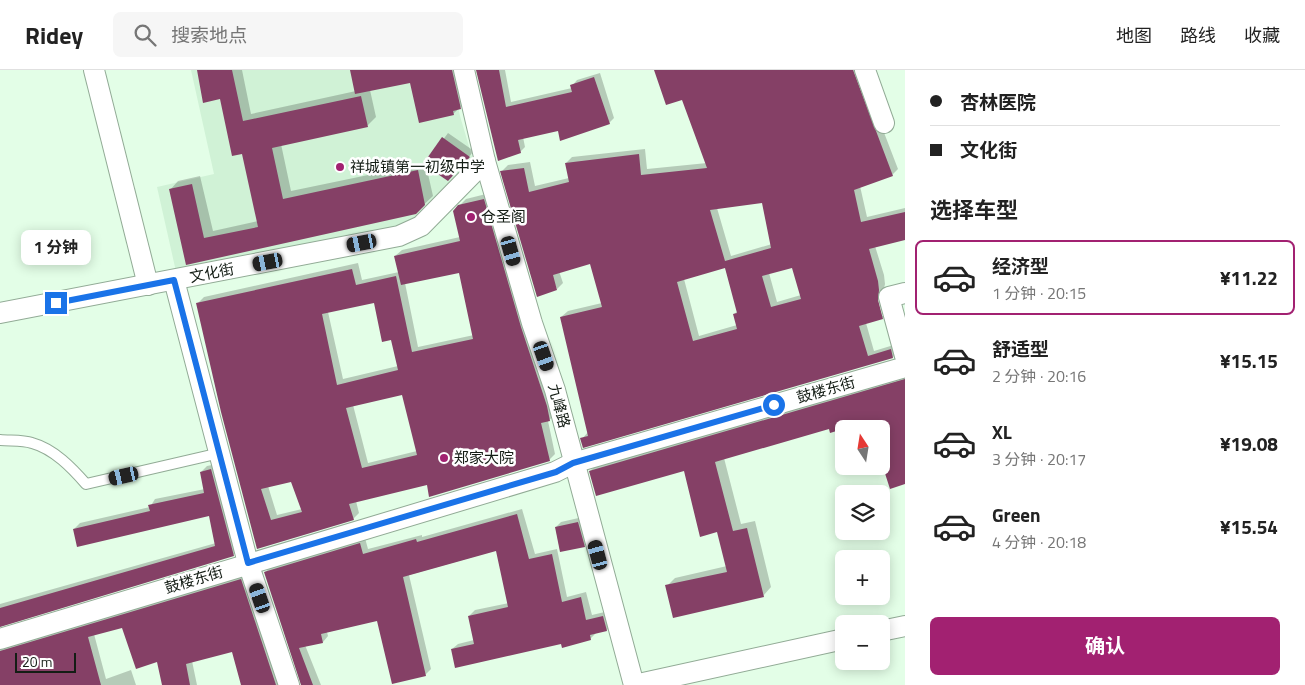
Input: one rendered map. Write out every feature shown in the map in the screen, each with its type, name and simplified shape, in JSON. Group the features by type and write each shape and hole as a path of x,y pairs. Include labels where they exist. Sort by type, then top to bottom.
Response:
{"street":[{"path":"94,70 148,285"},
{"name":"九峰路","path":"464,70 485,161 532,323 555,390 634,685"},
{"path":"865,70 884,123"},
{"name":"文化街","path":"0,313 399,236 413,231 485,161"},
{"path":"174,280 220,453 244,564 289,685"},
{"path":"905,293 889,297 905,356"},
{"name":"鼓楼东街","path":"0,639 244,564 556,472 573,463 905,367"},
{"path":"890,629 905,626"},
{"path":"634,685 835,641"}],"lane":[{"path":"0,440 32,442 52,452 86,484 220,453"}],"shaded area":[{"name":"祥城镇第一初级中学","path":"191,70 450,70 460,116 473,160 428,214 404,225 177,276 157,187 214,174"}],"building":[{"path":"197,70 232,70 243,121 361,96 368,127 272,148 283,199 418,170 425,205 416,214 186,265 169,189 192,184 204,238 258,227 242,154 232,156 220,99 203,103"},
{"path":"350,70 452,70 461,109 453,111 454,115 419,123 410,83 355,94"},
{"path":"476,70 499,70 506,107 572,92 570,85 594,77 610,124 560,141 558,131 518,140 521,153 498,161"},
{"path":"654,70 853,70 893,176 854,190 861,222 905,212 905,240 869,249 878,281 878,300 883,319 859,326 868,356 891,349 893,358 583,448 580,438 588,436 560,317 602,307 590,264 553,275 557,290 537,297 500,171 524,168 529,192 569,182 565,163 639,154 641,175 707,168 682,100 666,105","holes":["762,203 771,248 725,261 710,210","725,268 737,313 733,314 737,329 693,341 677,282","792,268 801,299 771,307 762,276"]},
{"path":"442,137 470,157 448,181 423,164"},
{"path":"484,199 521,327 547,406 550,421 541,423 550,461 429,497 427,485 349,504 354,520 257,549 221,412 196,303 352,269 356,285 396,276 412,352 473,339 459,273 401,285 394,256 460,241 453,211 458,205","holes":["374,303 382,342 391,340 398,370 337,385 322,314","402,395 417,455 362,468 346,408","291,482 302,512 271,520 261,489"]},
{"path":"905,379 905,484 890,489 886,475 890,475 890,420 835,420 835,431 830,433 829,429 715,462 733,531 747,528 764,597 673,618 665,585 727,572 717,532 700,537 684,471 596,496 589,471"},
{"path":"211,469 234,556 0,627 0,608 215,546 209,516 77,547 73,529 150,511 148,505 204,493 200,472"},
{"path":"517,514 529,559 552,554 562,602 581,597 586,620 603,616 607,631 590,635 591,640 562,648 561,644 455,668 451,649 474,644 468,616 508,607 496,551 403,577 426,676 392,684 377,621 321,634 323,643 299,648 313,685 301,685 264,572 360,543 363,554 416,539 417,542"},
{"path":"578,522 585,547 560,552 555,527"},
{"path":"241,579 276,685 241,685 232,652 186,664 190,685 162,685 157,662 136,669 122,628 88,637 101,685 0,685 0,651"}],"place":[{"name":"祥城镇第一初级中学","path":"340,167"},
{"name":"仓圣阁","path":"471,217"},
{"name":"郑家大院","path":"444,458"}],"route":[{"path":"56,303 174,280 248,563 556,472 573,463 774,405"}]}
